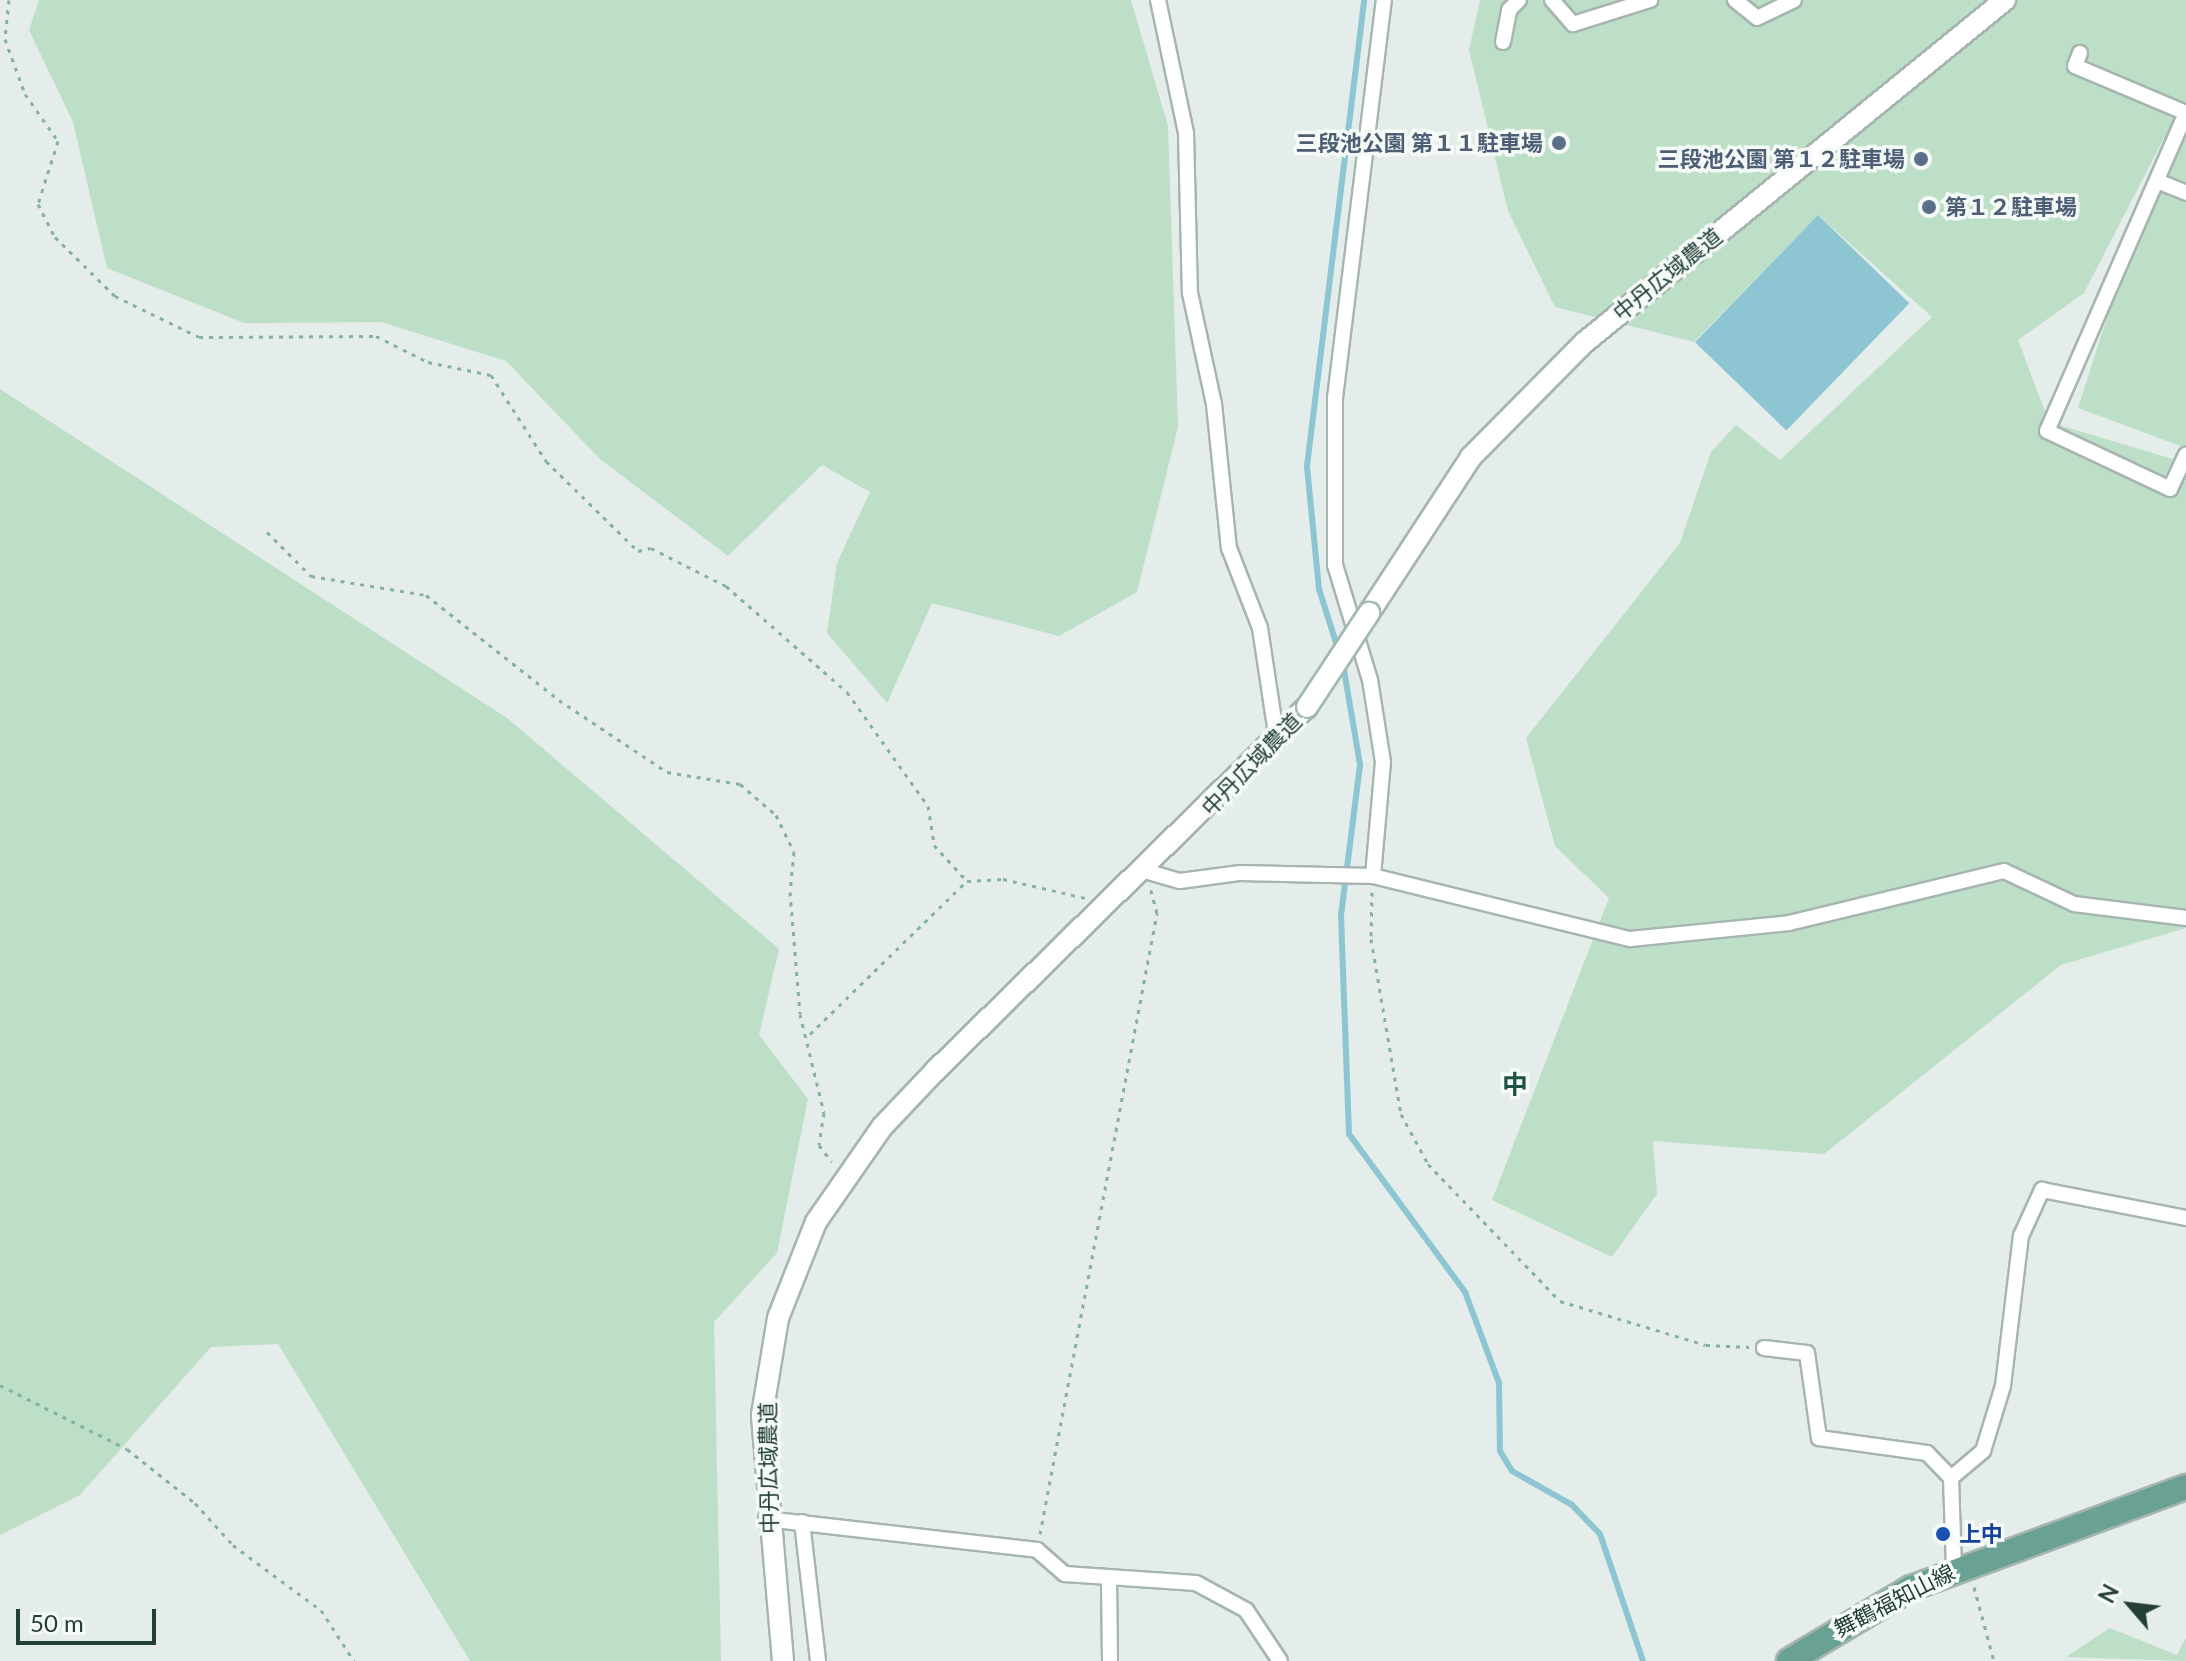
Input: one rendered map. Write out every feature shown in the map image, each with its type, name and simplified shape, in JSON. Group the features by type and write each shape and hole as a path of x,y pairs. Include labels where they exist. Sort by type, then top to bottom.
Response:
{"main road":[{"name":"舞鶴福知山線","path":"1789,1661 1850,1619 1961,1567 2186,1487"}],"street":[{"path":"1158,0 1186,133 1190,293 1214,404 1229,548 1260,628 1277,741"},
{"path":"1373,876 1383,762 1370,680 1335,565 1335,398 1384,0"},
{"path":"1503,42 1509,10 1519,0"},
{"path":"1552,0 1573,24 1650,0"},
{"path":"1735,0 1757,18 1794,0"},
{"name":"中丹広域農道","path":"783,1661 766,1519 762,1415 778,1318 793,1270 843,1176 936,1070 1145,871 1277,741 1307,707 1471,457 1585,342 2005,0"},
{"path":"2080,53 2075,66 2186,113 2047,431 2170,489 2186,455"},
{"path":"2157,181 2186,193"},
{"path":"1145,871 1180,881 1240,873 1373,876 1630,939 1789,923 2004,871 2074,904 2186,918"},
{"path":"1951,1478 1983,1451 1995,1412 2020,1286 2021,1236 2042,1190 2186,1218"},
{"path":"1764,1348 1807,1353 1819,1438 1927,1453 1951,1478 1961,1567"},
{"path":"766,1519 1037,1550 1065,1574 1196,1583 1246,1610 1280,1661"},
{"path":"802,1522 818,1661"},
{"path":"1109,1577 1110,1661"}],"path":[{"path":"9,0 5,39 25,94 58,141 38,204 55,237 115,296 199,337 376,336 428,362 491,375 546,461 638,551 651,548 726,586 847,692 928,806 934,845 967,881"},
{"path":"267,532 311,576 426,595 559,700 667,772 740,784 776,815 794,852 790,892 800,1014 810,1034 824,1113 819,1145 843,1176"},
{"path":"1037,1550 1157,913 1145,871"},
{"path":"1373,876 1371,939 1388,1049 1401,1114 1428,1164 1560,1301 1706,1345 1764,1348"},
{"path":"810,1034 967,881 1003,879 1104,909"},
{"path":"0,1385 127,1449 195,1503 233,1545 321,1610 354,1661"},
{"path":"1961,1567 1994,1661"}],"green space":[{"path":"39,0 1131,0 1168,126 1178,427 1137,592 1059,636 932,603 887,703 827,633 837,563 870,492 822,465 728,556 600,459 506,361 381,322 244,323 107,268 73,122 29,30"},
{"path":"1480,0 2186,0 2186,448 2078,408 2165,136 2084,293 2018,340 2049,422 2186,463 2186,928 2061,965 1824,1154 1653,1141 1657,1194 1612,1257 1492,1200 1609,898 1555,846 1526,738 1680,543 1711,452 1736,425 1780,460 1932,317 1818,215 1694,342 1555,307 1508,211 1469,50"},
{"path":"0,389 507,718 779,949 759,1035 808,1099 777,1253 714,1322 721,1661 470,1661 278,1344 211,1347 80,1495 0,1535"},
{"path":"2110,1628 2177,1655 2186,1637 2186,1661 2066,1657"}],"water":[{"path":"1818,215 1909,303 1786,431 1695,342"}],"waterway":[{"path":"1338,649 1319,589 1307,466 1364,0"},
{"path":"1343,664 1360,765 1341,916 1349,1134 1465,1292 1499,1383 1500,1451 1512,1471 1572,1505 1600,1534 1643,1661"}],"place":[{"name":"三段池公園 第１１駐車場","path":"1559,143"},
{"name":"三段池公園 第１２駐車場","path":"1921,159"},
{"name":"第１２駐車場","path":"1929,207"},
{"name":"上中","path":"1943,1534"}],"district":[{"name":"中","path":"1515,1085"}]}
